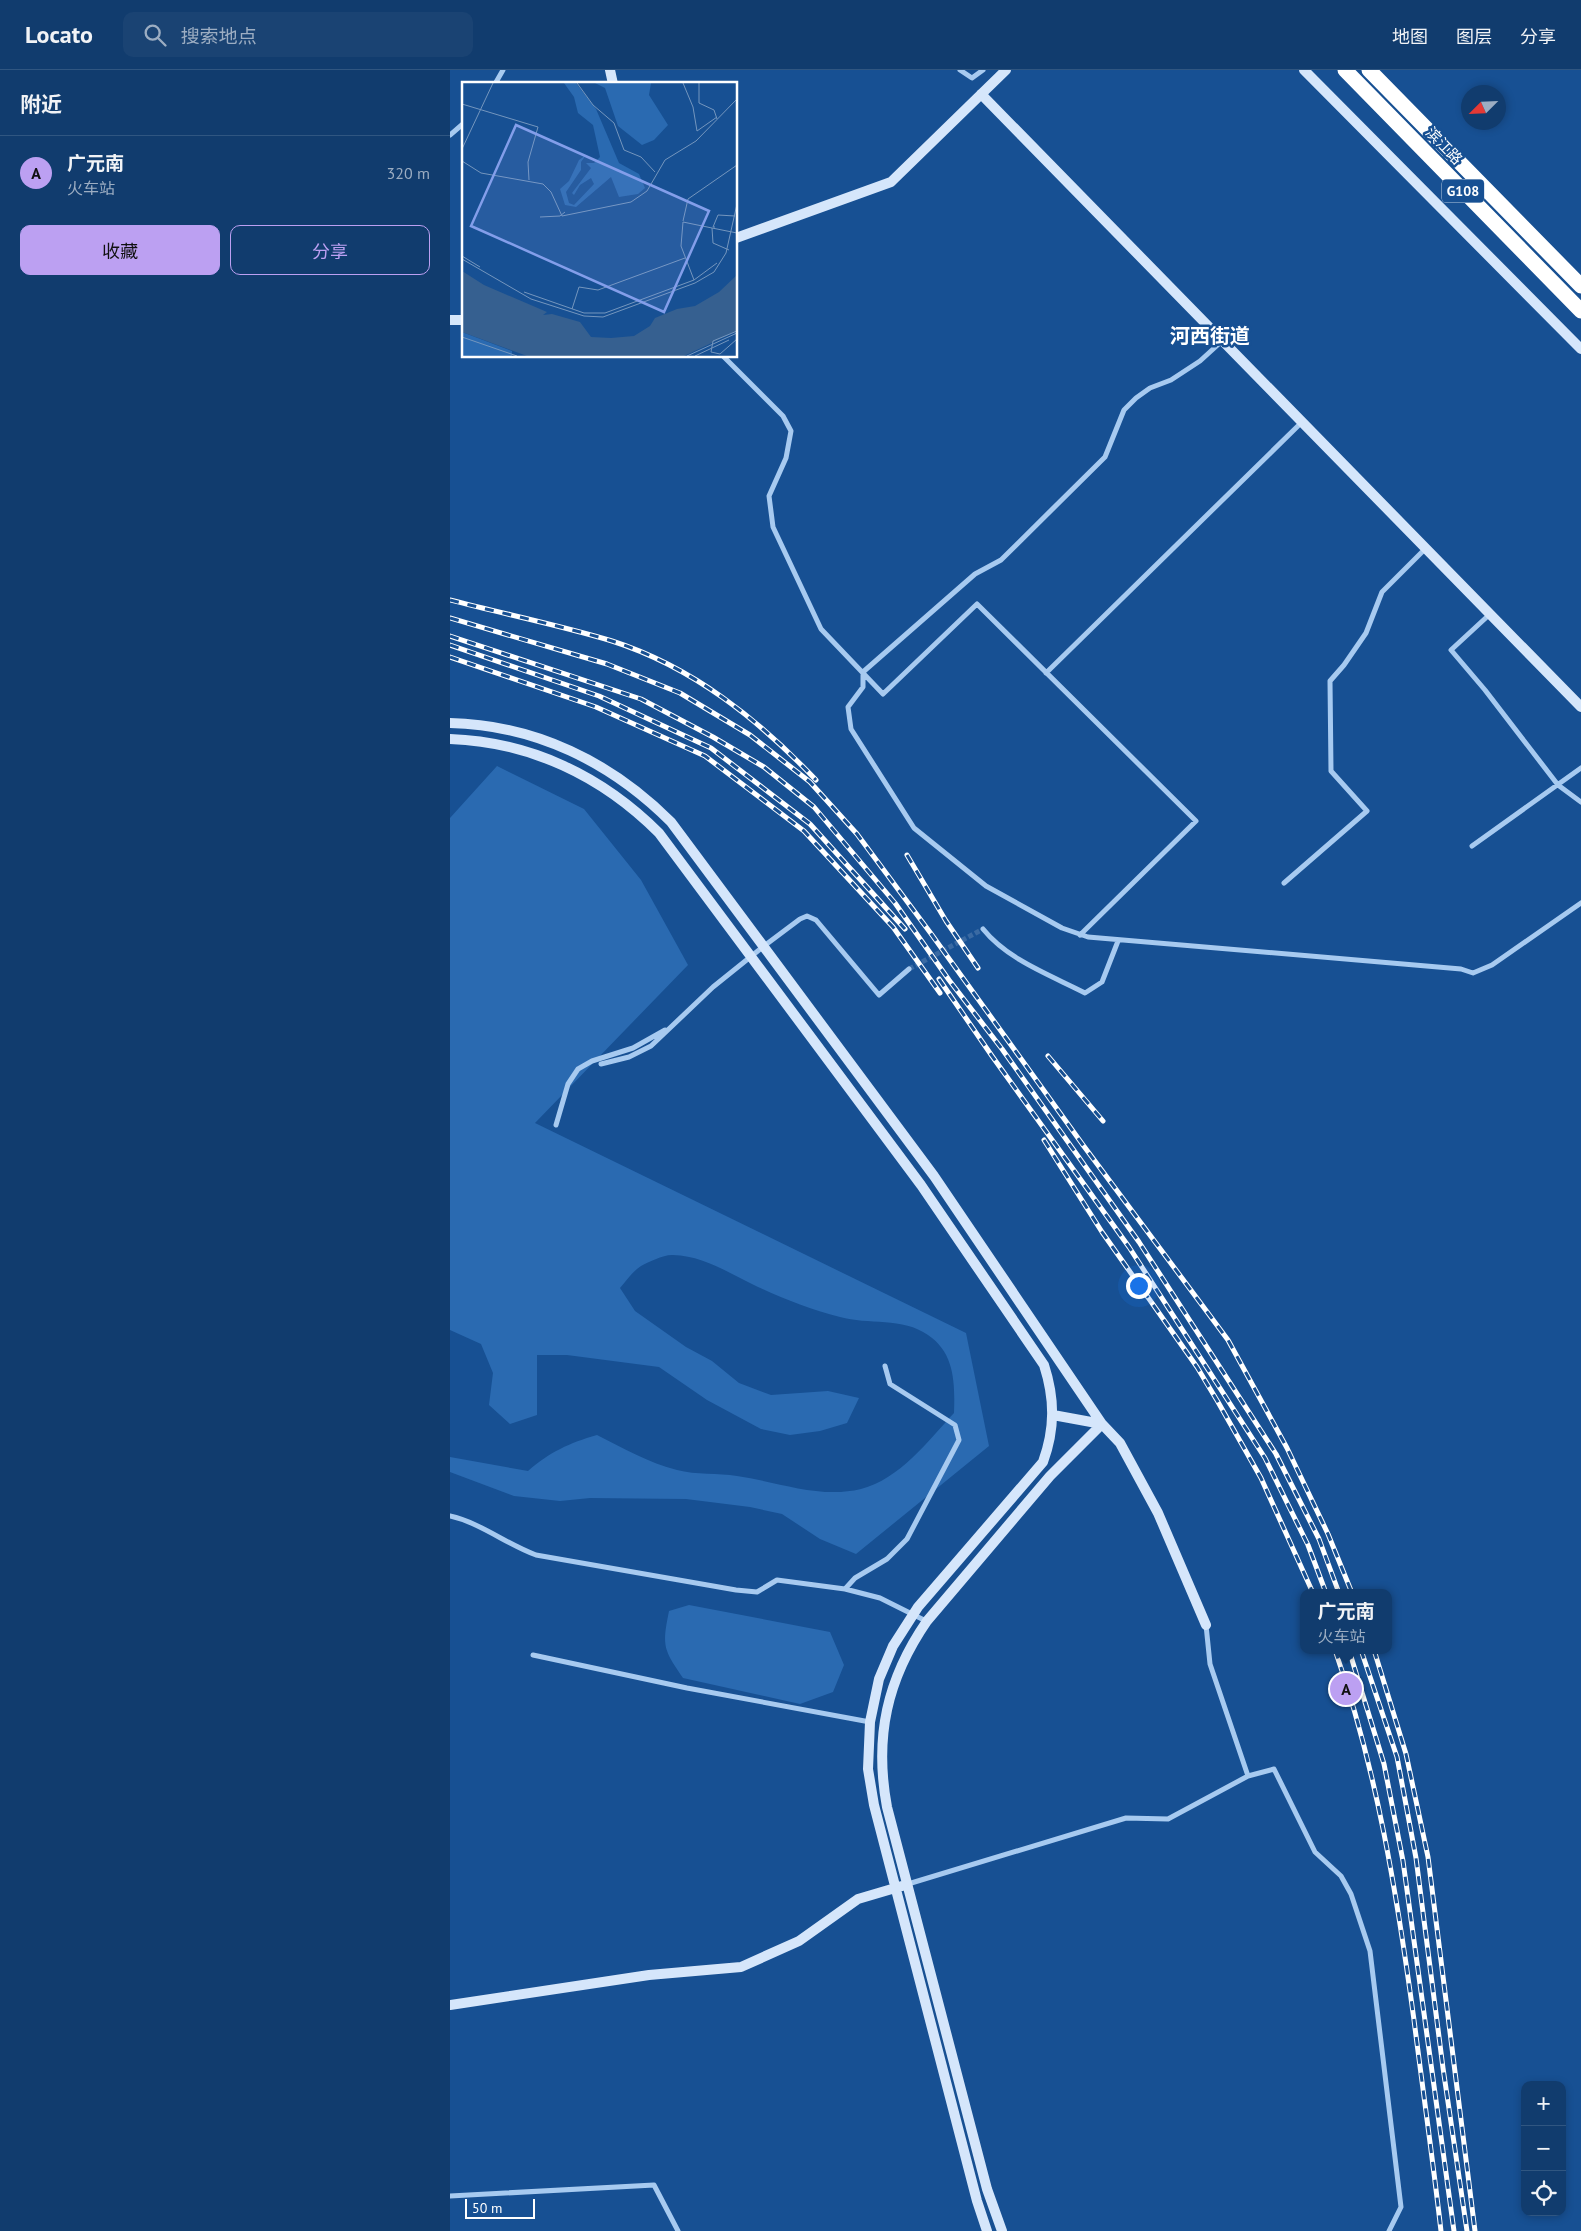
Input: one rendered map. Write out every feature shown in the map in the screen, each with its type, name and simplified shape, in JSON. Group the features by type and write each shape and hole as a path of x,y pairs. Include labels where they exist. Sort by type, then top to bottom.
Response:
{"highway":[{"name":"滨江路","path":"1345,70 1581,311"},
{"name":"滨江路","path":"1369,70 1581,286"}],"main road":[{"path":"738,237 891,182 1006,70"},
{"path":"1304,70 1581,349"},
{"path":"981,94 1581,707"},
{"path":"450,723 501,728 543,739 584,756 621,779 655,806 671,822 934,1176 1102,1424 1120,1442 1158,1513 1206,1624"},
{"path":"450,739 498,744 538,754 576,771 612,792 644,818 672,849 921,1186 1044,1366 1051,1390 1053,1415 1050,1440 1043,1462 912,1615 901,1632 886,1662 874,1697 868,1751 870,1787 895,1888 977,2202 987,2231"},
{"path":"1053,1415 1102,1424"},
{"path":"1002,2231 987,2189 884,1790 882,1738 888,1704 898,1671 912,1642 1050,1476 1102,1424"},
{"path":"450,2005 649,1976 742,1967 799,1941 858,1899 908,1884"}],"street":[{"path":"496,82 503,70"},
{"path":"960,70 972,78 983,70"},
{"path":"450,135 462,125"},
{"path":"1223,340 1200,361 1171,380 1157,384 1136,398 1124,410 1105,457 1001,560 975,574 863,672 863,687 848,707 851,729 914,828 986,886 1062,928 1080,934 1118,941 1442,967 1461,969 1473,973 1492,965 1581,903"},
{"path":"725,358 783,416 791,431 786,458 769,496 773,528 821,629 883,694 977,604 1196,821 1080,934"},
{"path":"1046,673 1302,422"},
{"path":"1284,883 1367,811 1331,771 1330,681 1344,665 1366,633 1382,592 1426,548"},
{"path":"1490,614 1451,650 1485,690 1558,785 1581,802"},
{"path":"1472,846 1581,768"},
{"path":"601,1064 644,1051 659,1040 672,1025 751,956 800,919 807,916 816,920 879,995 909,969"},
{"path":"982,929 1008,953 1085,993 1102,982 1118,941"},
{"path":"556,1125 568,1084 578,1069 592,1061 633,1048 672,1025"},
{"path":"845,1589 855,1578 887,1559 907,1539 959,1440 955,1425 890,1384 884,1366"},
{"path":"450,1516 464,1519 515,1547 536,1555 736,1590 757,1592 778,1580 845,1589 880,1598 927,1622"},
{"path":"1206,1624 1210,1664 1248,1776"},
{"path":"533,1656 687,1688 870,1722"},
{"path":"908,1884 1126,1818 1168,1818 1248,1776 1274,1769 1315,1852 1341,1876 1351,1894 1370,1951 1401,2207 1389,2231"},
{"path":"450,2196 654,2185 678,2231"}],"shaded area":[{"path":"497,766 584,809 641,880 688,965 535,1123 966,1333 989,1446 856,1554 820,1539 782,1514 750,1507 686,1499 590,1498 560,1501 514,1496 450,1472 450,1457 528,1471 544,1458 560,1449 597,1435 646,1459 677,1470 737,1476 815,1491 846,1492 875,1484 901,1468 954,1413 952,1370 948,1360 937,1342 918,1329 897,1324 840,1317 819,1311 768,1291 707,1262 673,1255 652,1260 641,1266 632,1273 620,1288 635,1311 686,1347 712,1361 739,1383 771,1395 828,1391 859,1398 847,1423 820,1431 790,1435 761,1429 707,1400 659,1367 567,1355 537,1355 537,1415 510,1424 489,1405 493,1373 481,1344 450,1330 450,818"},
{"path":"689,1605 830,1632 844,1665 833,1692 800,1704 683,1678 668,1653 665,1632 669,1611"}],"tunnel":[{"path":"909,969 983,929"}],"railway":[{"path":"450,600 612,641 670,665 723,698 748,717 816,780"},
{"path":"450,618 607,664 680,693 750,735 810,782 857,834 1083,1145 1228,1340 1287,1448 1328,1534 1350,1589"},
{"path":"450,636 641,699 713,737 764,767 814,807 895,903 949,980 1002,1049 1139,1242 1276,1454 1319,1539 1338,1589"},
{"path":"450,645 599,696 711,748 810,824 905,929"},
{"path":"450,657 596,707 705,756 804,831 893,927 940,993"},
{"path":"907,855 946,921 978,968"},
{"path":"939,979 1129,1247 1265,1458 1308,1545 1324,1589"},
{"path":"1048,1056 1103,1121"},
{"path":"1044,1140 1102,1232 1197,1367 1218,1402 1261,1478 1311,1589"},
{"path":"1336,1654 1363,1741 1393,1880 1414,2020 1441,2231"},
{"path":"1350,1654 1384,1764 1403,1861 1454,2231"},
{"path":"1362,1654 1397,1757 1416,1858 1443,2068 1467,2231"},
{"path":"1375,1654 1406,1754 1428,1857 1475,2231"}],"place":[{"name":"广元南","path":"1346,1689"}],"district":[{"name":"河西街道","path":"1210,336"}]}
